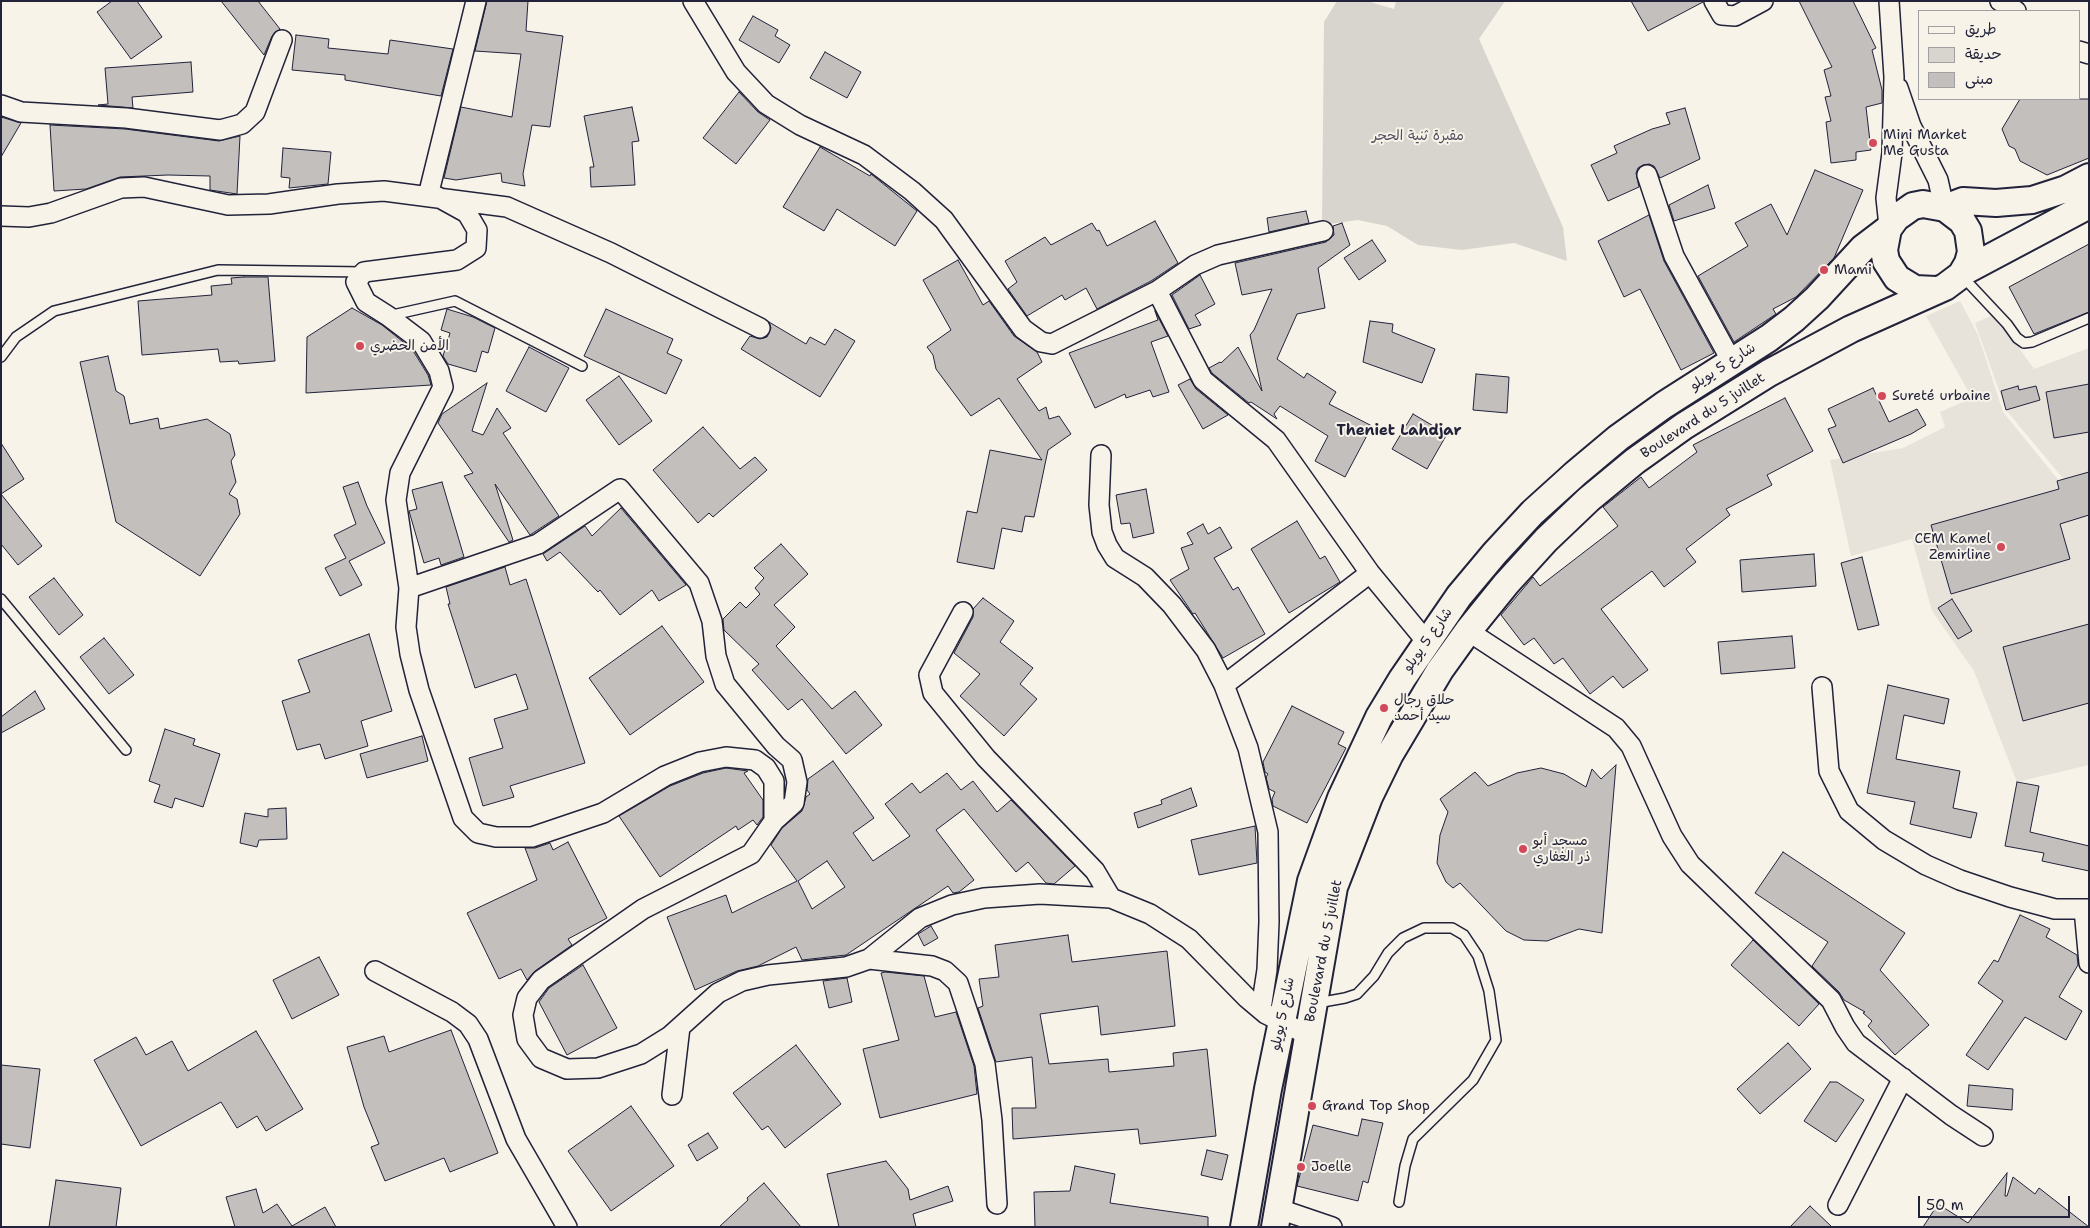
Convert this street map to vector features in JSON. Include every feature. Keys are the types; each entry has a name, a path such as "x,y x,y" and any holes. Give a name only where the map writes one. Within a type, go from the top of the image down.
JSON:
{"main road":[{"path":"1945,207 1963,201 1996,203 2032,200 2066,189 2089,176"},
{"path":"1962,274 1968,263 1970,241 1962,221 1945,207 1933,204 1913,206 1896,218 1889,228 1884,250 1890,270 1897,278 1910,287 1926,291 1946,287 1962,274 2089,205"},
{"name":"شارع 5 يويلو","path":"1244,1227 1271,1016 1311,881 1325,839 1356,765 1379,718 1426,641 1459,596 1495,553 1533,512 1574,474 1618,438 1656,411 1794,319 1834,281 1863,248 1889,228"},
{"name":"Boulevard du 5 juillet","path":"1277,1218 1334,887 1350,842 1390,754 1419,703 1468,631 1506,584 1546,540 1589,499 1635,461 1684,426 1769,373 1851,328 1936,290"}],"street":[{"path":"433,197 476,1"},
{"path":"1714,1 1722,16 1735,16 1763,1"},
{"path":"1889,1 1894,77 1892,153 1886,198 1889,228"},
{"path":"697,3 736,72 766,104 800,125 864,155 912,192 944,220 1023,329 1040,342 1052,344 1157,291 1196,265 1218,255 1323,231"},
{"path":"1,105 21,112 126,118 220,130 242,124 255,112 282,40"},
{"path":"1894,77 1911,126 1938,180 1945,207"},
{"path":"1647,175 1674,256 1732,362"},
{"path":"1,216 29,217 51,212 121,188 144,187 228,205 269,204 338,194 384,192 507,207 611,253 760,328"},
{"path":"433,197 467,213 477,230 476,248 457,260 364,272 356,282 366,302 421,341 439,371 443,388 400,473 396,500 409,588 406,627 410,654 419,690 463,818 478,833 496,837 532,837 603,813 665,776 700,762 726,757 755,760 766,768 774,781 774,821"},
{"path":"1157,291 1203,380 1276,440 1370,573 1426,641"},
{"path":"1102,455 1099,505 1102,532 1107,545 1115,558 1145,577 1172,605 1206,650 1224,685 1248,748 1268,832 1269,922 1267,970 1271,1016"},
{"path":"409,588 538,544 620,489 699,583 712,621 716,656 725,684 770,739 792,760 797,782 794,803 774,821 751,854 643,909 541,980 527,998 523,1015 526,1039 541,1058 568,1069 598,1068 641,1054 670,1036 718,994 742,981 768,975 846,968 869,959 920,918 952,905 984,898 1040,894 1110,898 1150,914 1190,939 1271,1016 1308,1035"},
{"path":"1224,685 1370,573"},
{"path":"963,612 929,675 933,693 986,758 1095,871 1110,898"},
{"path":"1468,631 1616,728 1631,746 1672,836 1690,864 1831,1000 1845,1028 1856,1043 1962,1124 1983,1136"},
{"path":"1822,686 1829,771 1849,812 1884,840 1926,865 1960,880 2010,897 2055,909 2086,909 2089,963"},
{"path":"869,959 932,966 945,971 958,983 985,1064 992,1120 997,1204"},
{"path":"375,971 452,1012 468,1024 478,1039 516,1139 567,1227"},
{"path":"672,1095 680,1027"},
{"path":"1838,1205 1903,1078"},
{"path":"1277,1218 1332,1227"}],"lane":[{"path":"1,357 16,336 54,311 218,270 364,272"},
{"path":"1962,274 2007,324 2017,338 2024,343 2032,342 2089,318"},
{"path":"388,316 455,301 582,366"},
{"path":"1,599 126,750"},
{"path":"1314,1004 1357,994 1374,976 1388,953 1403,938 1424,928 1452,928 1464,935 1478,956 1489,991 1496,1040 1473,1080 1414,1139 1405,1166 1399,1202"}],"shaded area":[{"name":"CEM Kamel Zemirline","path":"1960,301 1978,335 2003,412 2064,487 2089,489 2089,765 2017,782 1974,671 1932,611 1912,539 1851,556 1830,460 1903,448 1945,427 1940,412 1972,398 1926,316"},
{"path":"1995,314 2034,369 2089,348 2089,484 2066,482 2006,410 1975,323"}],"green space":[{"name":"مقبرة ثنية الحجر","path":"1337,1 1367,1 1394,9 1396,1 1505,1 1479,39 1563,227 1567,261 1514,243 1462,250 1418,245 1387,226 1358,220 1322,225 1324,22"}],"building":[{"path":"112,1 137,1 162,37 131,59 97,12"},
{"path":"221,1 258,1 280,29 272,36 264,55"},
{"path":"487,1 528,1 526,31 563,36 550,127 532,125 523,174 525,186 502,182 501,173 456,180 444,178 461,107 512,117 521,54 475,51"},
{"path":"1631,1 1703,1 1703,2 1648,31"},
{"path":"1799,1 1853,1 1876,48 1872,50 1882,90 1882,103 1866,107 1871,150 1856,152 1856,160 1831,163 1826,122 1831,121 1825,97 1831,96 1824,70 1832,67"},
{"path":"753,16 778,30 775,36 790,45 779,63 739,40"},
{"path":"296,35 329,39 328,48 388,54 390,40 453,49 441,96 345,80 345,75 292,70"},
{"path":"825,52 861,72 847,98 810,78"},
{"path":"191,62 193,92 132,97 133,108 98,105 108,104 105,68"},
{"path":"739,92 758,112 770,120 736,164 703,138"},
{"path":"2089,99 2089,158 2047,175 2020,161 2015,149 2009,146 2002,129 2019,100"},
{"path":"632,107 639,141 632,142 635,185 591,187 590,167 594,167 584,116"},
{"path":"1685,108 1700,159 1660,178 1654,166 1649,164 1643,165 1638,168 1636,173 1639,187 1608,201 1591,165 1617,153 1614,146 1652,129 1670,124 1666,113"},
{"path":"1,117 21,123 1,157"},
{"path":"50,125 125,129 219,141 240,136 237,194 210,190 210,176 168,175 120,177 86,189 54,191"},
{"path":"820,147 870,176 871,174 917,211 895,246 837,209 824,231 783,207"},
{"path":"283,148 331,152 328,184 289,188 290,178 281,177"},
{"path":"1815,170 1863,190 1834,258 1796,297 1773,309 1776,314 1734,342 1698,276 1748,246 1735,223 1771,204 1787,235"},
{"path":"1708,185 1715,208 1674,221 1669,205"},
{"path":"1306,211 1309,223 1269,232 1267,218"},
{"path":"1649,215 1664,261 1714,353 1681,370 1640,289 1624,297 1598,241"},
{"path":"1155,221 1178,263 1151,281 1097,309 1086,288 1065,300 1062,295 1027,316 1008,289 1017,282 1005,261 1045,237 1051,245 1092,223 1097,231 1099,230 1107,246"},
{"path":"1342,223 1350,245 1318,268 1325,308 1297,314 1277,359 1304,378 1307,373 1336,392 1329,404 1372,426 1345,477 1315,461 1328,436 1280,406 1274,414 1277,419 1251,402 1249,403 1212,373 1209,368 1221,363 1238,347 1262,391 1250,335 1272,289 1242,295 1235,263 1326,242 1334,235 1333,226"},
{"path":"1372,240 1386,261 1359,280 1344,258"},
{"path":"2089,244 2089,312 2034,334 2009,287"},
{"path":"958,260 983,305 989,301 1014,336 1037,352 1042,362 1017,379 1039,411 1046,407 1049,419 1059,416 1071,434 1048,450 1034,517 1025,516 1022,532 1002,528 994,569 957,562 967,511 977,513 990,450 1042,460 999,398 971,416 936,369 933,355 927,347 951,330 923,280"},
{"path":"1200,275 1215,304 1195,315 1201,325 1189,329 1172,295"},
{"path":"268,277 275,361 239,364 238,361 220,362 218,349 142,355 138,301 212,295 211,286 232,284 231,278"},
{"name":"الأمن الحضري","path":"352,308 382,325 412,349 428,375 431,385 306,393 307,337"},
{"path":"447,309 473,317 495,328 488,353 482,351 476,372 448,364 443,356 450,333 441,330"},
{"path":"606,309 673,339 667,353 682,360 666,394 584,356"},
{"path":"1155,311 1168,336 1151,342 1169,392 1153,397 1150,390 1126,398 1125,394 1095,408 1069,353 1158,320"},
{"path":"1370,321 1393,324 1392,332 1435,349 1422,383 1363,362"},
{"path":"769,322 806,344 810,337 825,345 835,329 855,341 820,397 741,349 750,336 760,339 767,337 771,328"},
{"path":"529,347 569,368 546,412 506,391"},
{"path":"108,356 116,391 124,396 130,424 158,418 160,429 207,419 230,434 235,455 231,461 236,482 229,494 237,499 240,514 200,576 116,522 80,362"},
{"path":"1476,374 1509,377 1507,413 1473,410"},
{"path":"619,376 652,421 619,445 586,400"},
{"path":"1190,379 1196,389 1228,415 1203,429 1178,385"},
{"path":"487,383 472,431 483,435 497,408 511,428 503,433 559,516 530,535 495,484 513,540 509,542 464,476 473,473 438,423 442,414"},
{"path":"2089,384 2089,432 2054,438 2046,392"},
{"path":"2018,386 2019,390 2036,386 2040,400 2006,410 2001,391"},
{"path":"1873,388 1889,422 1917,409 1926,425 1911,434 1843,463 1828,429 1836,426 1828,409"},
{"path":"1785,398 1813,451 1767,475 1772,485 1726,509 1730,515 1686,549 1696,562 1664,587 1652,571 1601,609 1648,670 1623,688 1613,676 1590,694 1563,658 1554,664 1534,638 1524,645 1501,615 1533,577 1540,586 1618,526 1603,507 1641,477 1649,488 1697,452 1693,445"},
{"path":"1413,414 1447,434 1427,469 1392,449"},
{"path":"703,427 740,469 755,457 767,470 713,517 709,513 698,523 653,470"},
{"path":"1,443 24,479 1,494"},
{"path":"2089,472 2089,515 2060,524 2070,559 1951,594 1931,525 2059,489 2057,481"},
{"path":"358,482 385,543 349,561 362,585 340,596 325,568 346,558 334,535 356,524 343,487"},
{"path":"442,482 464,557 441,565 439,558 424,563 409,511 417,509 412,490"},
{"path":"1146,489 1154,533 1133,538 1130,523 1121,524 1116,495"},
{"path":"1,494 42,546 18,565 1,544"},
{"path":"621,508 686,585 659,601 652,590 620,615 600,590 598,592 560,552 547,561 543,554 585,526 592,536"},
{"path":"1297,521 1320,559 1325,556 1340,582 1289,613 1251,549"},
{"path":"1203,524 1208,534 1220,527 1232,548 1214,558 1233,590 1238,587 1265,634 1223,658 1195,613 1193,614 1170,580 1189,569 1181,548 1193,544 1187,533"},
{"path":"781,544 808,574 774,605 795,627 776,646 832,709 855,691 882,725 846,754 802,699 788,710 752,670 759,664 724,630 723,619 740,602 746,608 760,594 755,588 764,578 754,568"},
{"path":"1814,554 1816,586 1742,592 1740,560"},
{"path":"1862,557 1879,625 1858,630 1841,563"},
{"path":"505,567 510,585 526,579 585,763 510,786 514,797 483,806 469,758 503,748 494,719 528,709 516,674 475,688 448,604 450,604 446,587"},
{"path":"54,578 83,615 59,635 29,597"},
{"path":"983,598 1014,621 1000,642 1033,668 1020,684 1037,699 1004,736 960,696 980,674 954,653 973,617 973,609"},
{"path":"1952,599 1972,631 1958,639 1938,608"},
{"path":"2089,624 2089,703 2023,721 2003,647"},
{"path":"662,626 704,682 630,735 589,678"},
{"path":"369,634 392,711 361,721 368,746 325,759 320,744 297,750 282,701 310,692 298,660"},
{"path":"1792,636 1795,668 1721,674 1718,642"},
{"path":"104,638 134,675 109,694 80,657"},
{"path":"1888,685 1949,699 1944,724 1904,715 1896,759 1960,771 1953,808 1977,813 1971,838 1910,824 1915,802 1867,793"},
{"path":"35,691 45,709 1,733 1,717"},
{"path":"1292,706 1344,732 1338,744 1346,748 1307,823 1273,806 1272,799 1275,792 1269,789 1266,777 1268,774 1265,772 1263,762"},
{"path":"165,729 195,739 193,745 220,754 203,807 175,798 172,808 154,802 160,785 149,781"},
{"path":"422,736 428,761 367,778 360,754"},
{"path":"833,761 874,818 853,833 873,861 910,836 885,804 912,783 920,793 947,773 961,790 973,781 997,812 1011,800 1075,866 1054,884 1046,883 1028,862 1016,872 964,809 936,830 974,880 959,892 953,893 948,886 846,955 802,960 796,947 758,966 737,971 695,990 667,917 726,895 732,913 797,881 771,845 782,828 802,811 806,797 810,794 807,790 808,779","holes":["827,861 845,887 812,909 798,881"]},
{"name":"مسجد أبو ذر الغفاري","path":"1616,765 1602,933 1579,929 1547,941 1524,940 1506,931 1460,883 1453,888 1446,882 1437,863 1440,835 1448,812 1440,799 1475,772 1488,786 1517,773 1541,768 1564,774 1586,787 1592,769 1601,779"},
{"path":"726,768 748,771 744,773 763,800 763,817 757,825 753,820 738,830 736,826 660,877 619,816 670,786 703,773"},
{"path":"2017,782 2039,786 2030,832 2089,846 2089,871 2042,861 2044,853 2005,846"},
{"path":"1191,788 1197,806 1138,828 1134,813 1162,804 1161,800"},
{"path":"286,808 287,839 259,840 257,847 240,843 245,813 268,817 268,809"},
{"path":"1255,826 1257,863 1199,875 1191,840"},
{"path":"568,842 607,918 568,939 572,945 535,971 527,980 521,969 499,979 467,913 537,880 525,848 535,848 550,843 553,850"},
{"path":"1783,852 1905,933 1880,970 1929,1025 1895,1055 1868,1026 1872,1021 1863,1013 1865,1012 1844,1000 1839,992 1812,966 1828,942 1755,893"},
{"path":"2020,915 2050,929 2046,937 2077,955 2078,965 2059,997 2082,1011 2066,1040 2025,1017 1988,1070 1966,1055 2003,1001 1978,983 1994,960 1998,962"},
{"path":"931,926 938,938 924,946 918,934"},
{"path":"1068,935 1072,962 1167,951 1175,1026 1101,1035 1098,1006 1040,1014 1049,1064 1108,1059 1109,1072 1174,1066 1173,1053 1207,1049 1216,1136 1140,1144 1138,1129 1013,1139 1012,1108 1036,1108 1032,1057 996,1062 978,1008 983,1006 979,979 999,977 995,945"},
{"path":"1753,940 1819,1004 1799,1026 1731,965"},
{"path":"319,957 339,995 292,1019 273,980"},
{"path":"583,965 617,1028 567,1055 539,1002 549,988"},
{"path":"881,973 924,976 935,1017 956,1012 974,1066 977,1094 880,1118 863,1049 899,1040"},
{"path":"847,978 852,1002 829,1008 823,981"},
{"path":"451,1030 498,1153 450,1172 444,1158 385,1181 371,1147 379,1144 364,1107 347,1047 384,1036 389,1052"},
{"path":"256,1031 303,1109 266,1131 257,1116 237,1128 221,1102 141,1146 94,1060 136,1037 146,1055 172,1041 188,1071"},
{"path":"1788,1043 1811,1069 1760,1114 1737,1089"},
{"path":"796,1045 841,1104 785,1148 768,1126 762,1130 733,1093"},
{"path":"1,1065 40,1069 30,1148 1,1144"},
{"path":"1830,1082 1837,1082 1864,1100 1836,1142 1804,1121"},
{"path":"1969,1085 2013,1089 2012,1110 1967,1106"},
{"path":"631,1106 674,1166 611,1211 568,1151"},
{"path":"1362,1119 1383,1123 1368,1183 1363,1181 1358,1201 1297,1186 1313,1125 1358,1136"},
{"path":"708,1133 718,1148 697,1161 688,1145"},
{"path":"1207,1150 1228,1155 1222,1180 1201,1175"},
{"path":"886,1161 908,1189 910,1200 948,1186 953,1201 913,1214 916,1227 839,1227 827,1174"},
{"path":"1075,1166 1115,1174 1110,1203 1208,1217 1208,1227 1035,1227 1034,1192 1070,1191"},
{"path":"2007,1173 2005,1196 2007,1196 2013,1177 2035,1194 2039,1188 2089,1227 1923,1227 1938,1204 1968,1223"},
{"path":"56,1180 121,1188 116,1227 49,1227"},
{"path":"764,1183 801,1227 719,1227 748,1200 747,1198"},
{"path":"256,1189 263,1213 277,1204 292,1226 325,1207 336,1227 235,1227 226,1197"},
{"path":"1810,1206 1832,1227 1790,1227"}],"place":[{"name":"Mini Market Me Gusta","path":"1873,143"},
{"name":"Mami","path":"1824,270"},
{"name":"الأمن الحضري","path":"360,346"},
{"name":"Sureté urbaine","path":"1882,396"},
{"name":"CEM Kamel Zemirline","path":"2001,547"},
{"name":"حلاق رجال سيد أحمد","path":"1384,708"},
{"name":"مسجد أبو ذر الغفاري","path":"1523,849"},
{"name":"Grand Top Shop","path":"1312,1106"},
{"name":"Joelle","path":"1301,1167"}],"district":[{"name":"Theniet Lahdjar","path":"1399,431"}]}
